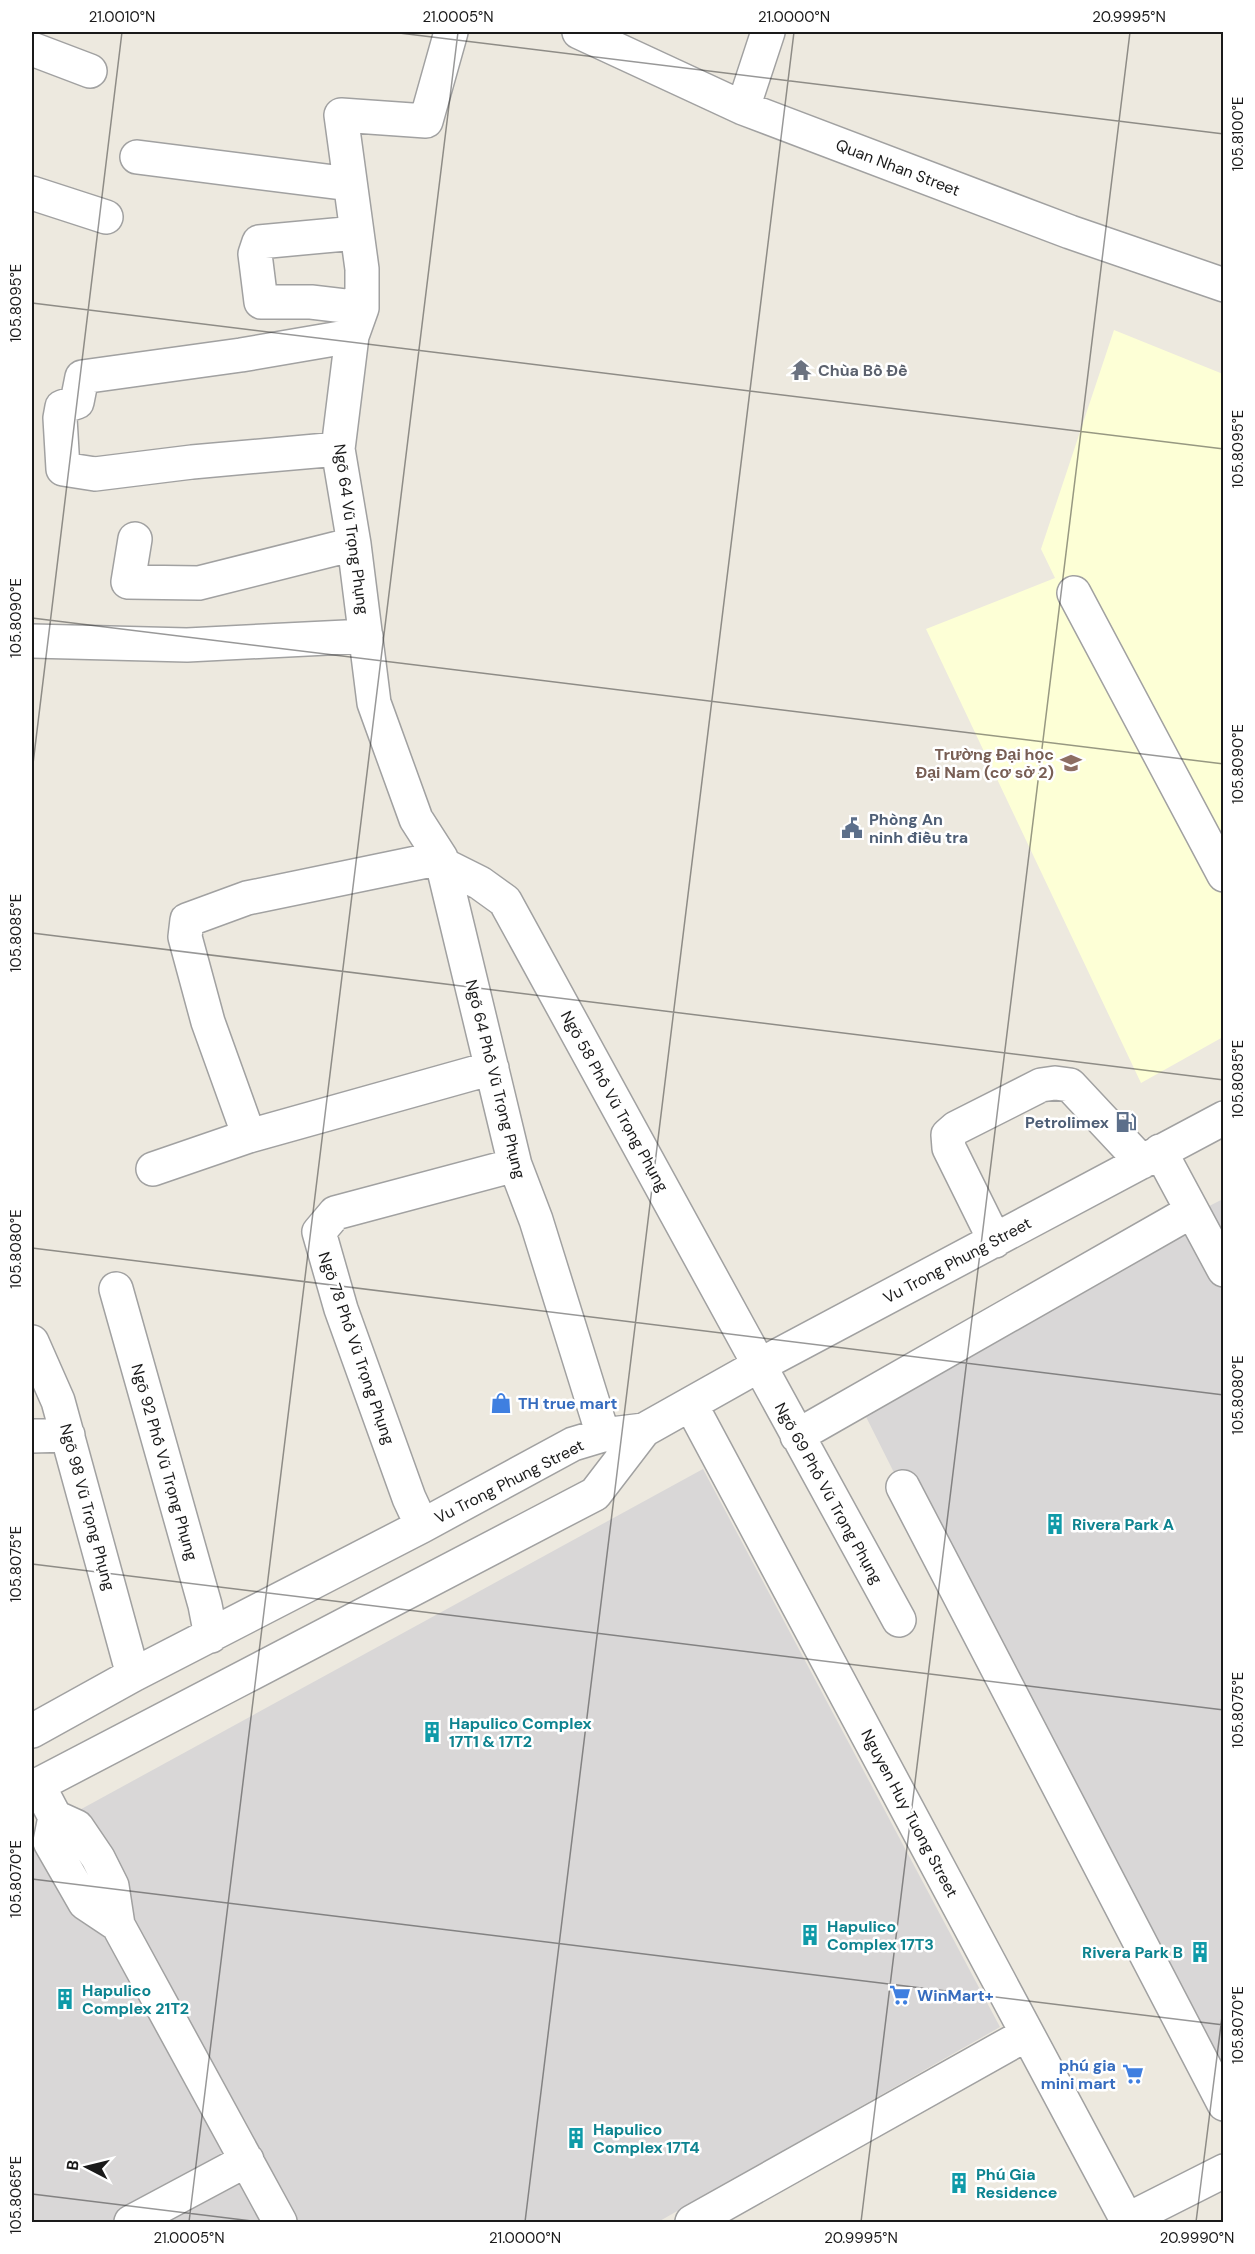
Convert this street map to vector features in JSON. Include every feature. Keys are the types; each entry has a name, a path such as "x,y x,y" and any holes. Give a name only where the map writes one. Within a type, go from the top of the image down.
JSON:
{"street":[{"name":"Ngõ 64 Vũ Trọng Phụng","path":"441,861 416,819 374,703 354,544 338,449 357,322 362,269 341,115 426,121 451,32"},
{"name":"Quan Nhan Street","path":"579,32 744,108 1070,232 1224,285"},
{"path":"744,108 768,32"},
{"path":"32,50 90,71"},
{"path":"137,157 350,184"},
{"path":"32,193 106,217"},
{"path":"356,233 259,242 255,254 261,302 311,302 357,322"},
{"path":"338,449 192,462 95,474 63,469 60,418 62,407 77,402 82,377 241,355 357,322"},
{"path":"135,539 128,582 199,583 354,544"},
{"path":"1074,593 1224,874"},
{"path":"32,641 187,645 366,636"},
{"path":"249,1137 208,1022 185,937 187,920 247,898 441,861"},
{"name":"Ngõ 64 Phố Vũ Trọng Phụng","path":"441,861 515,1165 536,1220 603,1435"},
{"name":"Ngõ 58 Phố Vũ Trọng Phụng","path":"441,861 480,883 505,901 758,1366"},
{"path":"153,1169 249,1137 492,1068"},
{"path":"995,1241 949,1148 948,1135 956,1128 1041,1085 1055,1083 1070,1085 1151,1156 1192,1211 1224,1270"},
{"name":"Vu Trong Phung Street","path":"32,1731 133,1675 422,1526 573,1444 603,1435 644,1430 758,1366 1224,1118"},
{"name":"Ngõ 78 Phố Vũ Trọng Phụng","path":"422,1526 409,1498 341,1309 319,1232 335,1213 515,1165"},
{"path":"797,1436 1192,1211"},
{"name":"Ngõ 92 Phố Vũ Trọng Phụng","path":"116,1289 205,1605 211,1636"},
{"name":"Ngõ 98 Vũ Trọng Phụng","path":"32,1342 58,1401 133,1675"},
{"name":"Ngõ 69 Phố Vũ Trọng Phụng","path":"758,1366 899,1620"},
{"name":"Nguyen Huy Tuong Street","path":"691,1404 1128,2221"},
{"path":"280,2223 118,1925 112,1886 98,1858 77,1827 55,1817 35,1786 595,1494 644,1430"},
{"path":"32,1436 68,1434"},
{"path":"903,1487 1224,2104"},
{"path":"692,2223 1028,2034"},
{"path":"131,2223 247,2160"},
{"path":"1128,2221 1224,2171"}],"shaded area":[{"path":"1114,330 1223,374 1223,1037 1141,1083 926,629 1055,578 1041,549"},
{"path":"1221,1200 1224,1205 1223,2127 852,1389"},
{"path":"703,1469 1000,2027 658,2222 32,2222 32,1836"}],"place":[{"name":"Chùa Bồ Đề","path":"801,370"},
{"name":"Trường Đại học Đại Nam (cơ sở 2)","path":"1071,763"},
{"name":"Phòng An ninh điều tra","path":"852,828"},
{"name":"Petrolimex","path":"1126,1122"},
{"name":"TH true mart","path":"501,1403"},
{"name":"Rivera Park A","path":"1055,1524"},
{"name":"Hapulico Complex 17T1 & 17T2","path":"432,1732"},
{"name":"Hapulico Complex 17T3","path":"810,1935"},
{"name":"Rivera Park B","path":"1200,1952"},
{"name":"WinMart+","path":"900,1995"},
{"name":"Hapulico Complex 21T2","path":"65,1999"},
{"name":"phú gia mini mart","path":"1133,2074"},
{"name":"Hapulico Complex 17T4","path":"576,2138"},
{"name":"Phú Gia Residence","path":"959,2183"}]}
